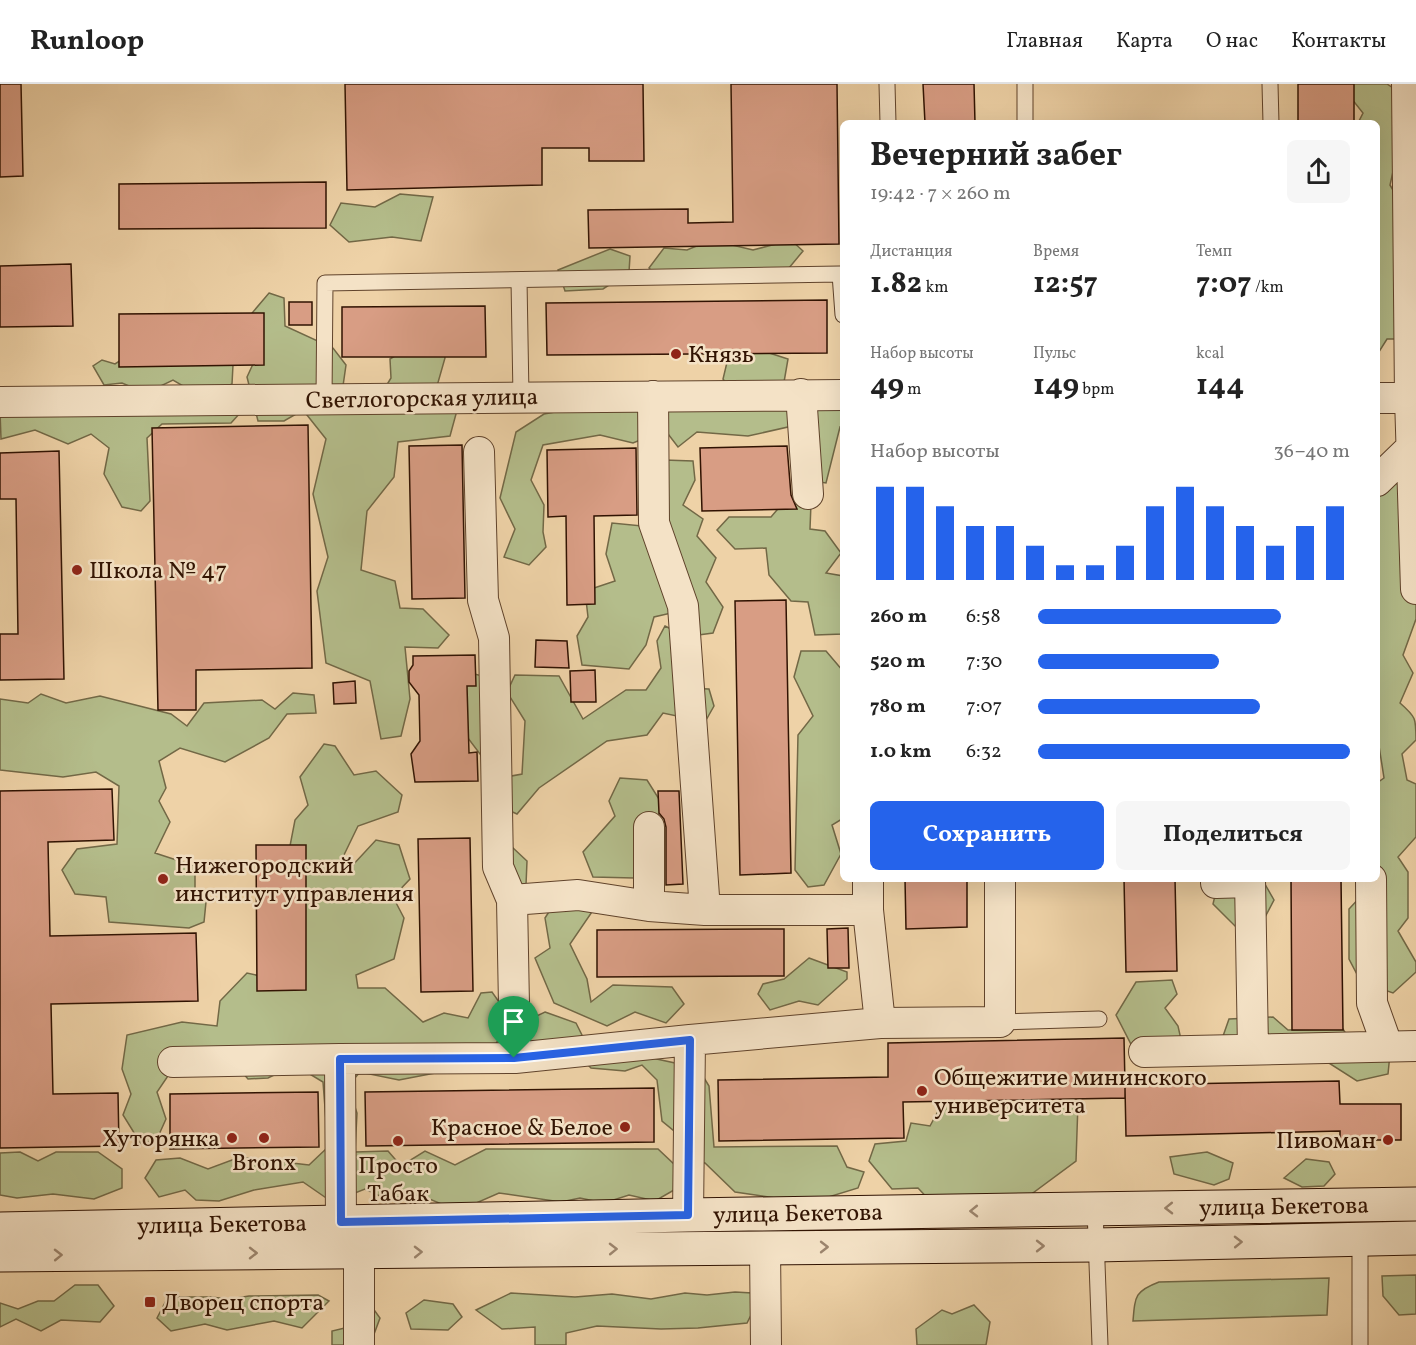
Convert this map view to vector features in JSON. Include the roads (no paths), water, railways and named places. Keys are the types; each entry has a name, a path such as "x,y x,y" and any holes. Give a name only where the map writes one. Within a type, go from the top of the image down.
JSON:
{"main road":[{"name":"улица Бекетова","path":"0,1228 1416,1204"},
{"name":"улица Бекетова","path":"0,1255 1095,1245 1416,1238"}],"street":[{"path":"1407,84 1416,589"},
{"path":"801,394 808,494"},
{"name":"Светлогорская улица","path":"0,402 840,395"},
{"path":"653,396 654,523 682,606 705,910"},
{"path":"1380,398 1413,398"},
{"path":"1380,478 1412,447"},
{"path":"479,452 483,600 494,638 498,867 512,900 514,1058"},
{"path":"649,827 649,906"},
{"path":"868,882 868,910 880,1023"},
{"path":"173,1062 514,1058 880,1023 1000,1022 1000,882"},
{"path":"1216,883 1233,882"},
{"path":"1250,882 1253,1049"},
{"path":"1371,882 1372,1003 1402,1046"},
{"path":"512,900 578,895 649,906 705,910 868,910"},
{"path":"688,1215 690,1040"},
{"path":"1144,1052 1402,1046"},
{"path":"340,1059 341,1222"},
{"path":"765,1248 766,1345"},
{"path":"359,1252 359,1345"}],"lane":[{"path":"887,84 888,120"},
{"path":"1025,84 1025,120"},
{"path":"1270,84 1271,120"},
{"path":"324,399 325,283 840,274"},
{"path":"519,279 521,397"},
{"path":"1000,1022 1099,1019"},
{"path":"1095,1209 1100,1345"},
{"path":"1360,1239 1360,1345"}],"place":[{"name":"Князь","path":"676,354"},
{"name":"Школа № 47","path":"77,570"},
{"name":"Нижегородский институт управления","path":"163,879"},
{"name":"Общежитие мининского университета","path":"922,1091"},
{"name":"Красное & Белое","path":"625,1127"},
{"name":"Хуторянка","path":"232,1138"},
{"name":"Bronx","path":"264,1138"},
{"name":"Пивоман","path":"1388,1140"},
{"name":"Просто Табак","path":"398,1141"},
{"name":"Дворец спорта","path":"150,1302"}]}
